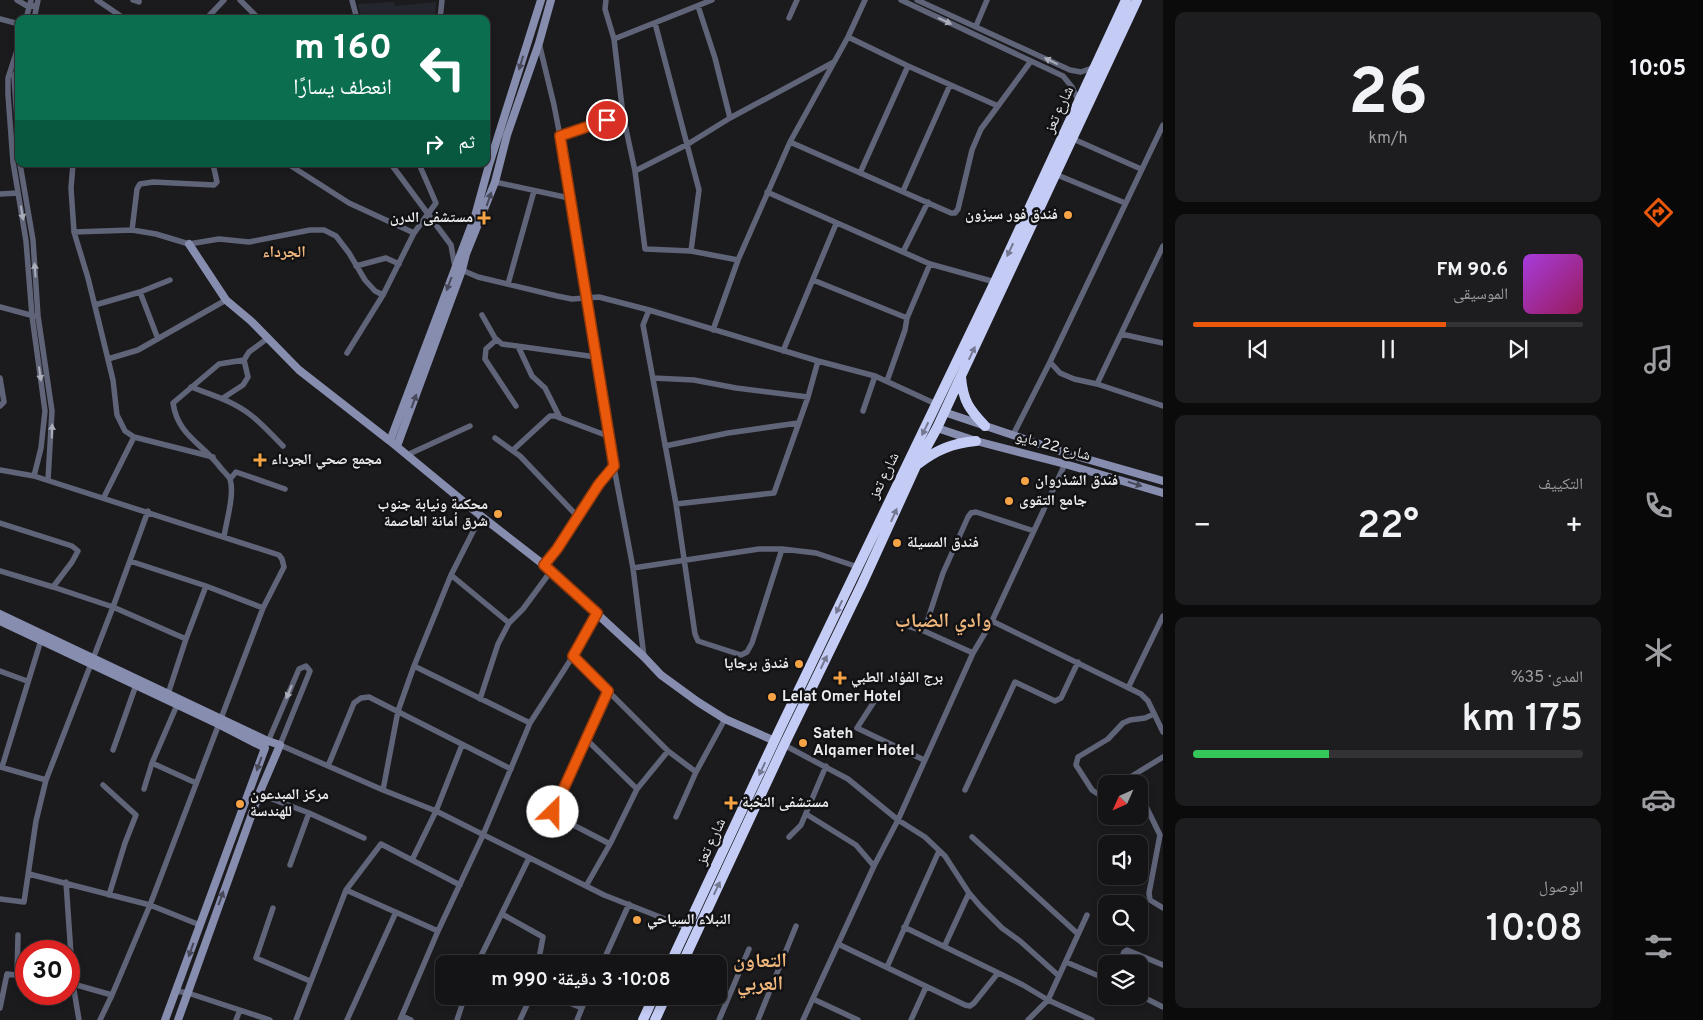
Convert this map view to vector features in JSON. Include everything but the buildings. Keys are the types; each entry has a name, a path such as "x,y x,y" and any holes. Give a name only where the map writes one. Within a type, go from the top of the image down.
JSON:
{"highway":[{"name":"شارع تعز","path":"857,582 858,567 995,282 1126,0"},
{"name":"شارع تعز","path":"674,955 857,582 944,412 1137,0"},
{"path":"961,376 964,400 972,413 985,426"},
{"path":"916,466 942,448 960,442 976,441"},
{"name":"شارع تعز","path":"686,955 779,743"},
{"path":"643,1020 650,1005"},
{"path":"655,1020 662,1005"}],"street":[{"path":"17,0 30,3 37,2 35,15"},
{"path":"99,0 119,15"},
{"path":"133,0 139,2 139,0"},
{"path":"210,15 224,0"},
{"path":"240,0 255,15"},
{"path":"352,0 356,15"},
{"path":"440,15 442,0"},
{"path":"490,150 530,37 541,0"},
{"path":"390,441 495,182 507,134 539,42 551,0"},
{"path":"606,0 605,9 614,39 622,115 635,171 645,249 692,251 738,260"},
{"path":"614,39 712,0"},
{"path":"789,18 797,0"},
{"path":"712,330 738,260 790,142 848,37 865,0"},
{"path":"901,0 1063,76 1072,87 1079,104"},
{"path":"917,0 1067,68 1081,72 1096,66"},
{"path":"976,26 987,0"},
{"path":"698,6 715,58 730,118"},
{"path":"0,19 15,23"},
{"path":"655,23 699,190 692,251"},
{"path":"530,37 539,42 560,136 608,436 634,568 644,658"},
{"path":"848,37 998,106"},
{"path":"15,56 8,78 13,162 26,241 32,316 45,411 41,448 34,476"},
{"path":"790,142 951,213 956,213 972,150 982,129 1031,60"},
{"path":"635,171 688,144 730,118 834,62"},
{"path":"860,173 908,66"},
{"path":"1063,76 1067,68"},
{"path":"15,75 15,88"},
{"path":"904,191 950,85"},
{"path":"560,136 622,115"},
{"path":"1013,435 1050,362 1163,125"},
{"path":"1071,138 1141,169"},
{"path":"21,167 33,240 38,316 52,412 48,480"},
{"path":"73,167 71,188 74,232 95,305 113,380 117,415 125,431 134,437 213,457"},
{"path":"132,230 137,188 140,184 153,182 214,184 217,182 214,167"},
{"path":"293,167 349,203 414,233"},
{"path":"393,167 450,245 459,268 478,276 572,299 598,297 649,310 818,361 875,376 936,404"},
{"path":"347,353 383,295 414,233 436,203 420,167"},
{"path":"396,446 459,268 475,216 484,167"},
{"path":"1055,174 1125,203"},
{"path":"495,182 570,198"},
{"path":"508,284 534,191"},
{"path":"767,192 930,264 995,282"},
{"path":"0,194 18,193"},
{"path":"903,252 928,202"},
{"path":"783,350 836,224"},
{"path":"74,232 132,230 156,234 189,244 219,239 249,242 310,230 324,230 336,236 365,280 375,291 383,295"},
{"path":"189,244 226,300 251,321 299,370 390,441 480,516 544,565 661,675 698,702 725,718 826,766 848,779 898,820 925,837 946,856 969,892 1002,928 1020,941 1059,976"},
{"path":"1097,384 1163,246"},
{"path":"356,266 386,258 399,264"},
{"path":"888,381 905,330 907,318 930,264"},
{"path":"95,305 140,292 170,280"},
{"path":"813,280 907,318"},
{"path":"140,292 158,339"},
{"path":"108,359 138,350 226,300"},
{"path":"0,307 38,316"},
{"path":"649,310 643,325 676,504 695,634 698,641 741,655 747,652 752,643 782,549"},
{"path":"482,316 496,340 502,344 596,357"},
{"path":"1121,334 1163,343"},
{"path":"223,398 243,385 248,377 244,360 249,352 268,338"},
{"path":"496,340 486,349 485,359 516,406"},
{"path":"518,346 532,376 545,388 560,418"},
{"path":"224,538 231,495 230,479 213,457 188,437 174,414 172,403 219,364 244,360"},
{"path":"676,504 774,493 808,397 818,361"},
{"path":"1050,362 1060,373 1074,379 1097,384 1163,406"},
{"path":"863,411 875,376"},
{"path":"0,378 4,402 0,406"},
{"path":"653,378 694,380 736,388 808,397"},
{"path":"191,387 223,398 251,415 283,446"},
{"name":"شارع 22 مايو","path":"944,412 1069,454 1163,482"},
{"path":"513,450 546,417 552,416 608,436"},
{"path":"665,446 728,433 798,423"},
{"path":"406,454 470,426"},
{"name":"شارع 22 مايو","path":"936,428 1162,493"},
{"path":"104,497 134,437"},
{"path":"495,438 513,450 533,468 579,518"},
{"path":"803,1020 874,866 898,820 973,654 992,621 1069,454"},
{"path":"544,565 579,518 599,484 614,466"},
{"path":"0,470 34,476 104,497 278,555 282,559 284,567 263,608 150,905 100,1020"},
{"path":"230,479 236,472 285,489"},
{"path":"1162,493 1163,482"},
{"path":"0,900 24,902 36,821 46,780 148,512"},
{"path":"924,631 943,573 971,513 976,512 1034,531"},
{"path":"382,790 398,711 414,666 451,575 480,516"},
{"path":"0,523 76,548 78,552 53,587"},
{"path":"634,568 759,550 782,549 816,552 858,567"},
{"path":"130,561 206,586 263,608"},
{"path":"0,571 113,607 186,639"},
{"path":"480,698 498,644 509,623 523,609 551,571"},
{"path":"451,575 509,623"},
{"path":"167,696 206,586"},
{"path":"411,1020 401,1018 438,931 512,769 530,723 573,656 597,613"},
{"path":"0,614 266,745 328,766 436,811 586,886 688,928"},
{"path":"1129,686 1163,616"},
{"path":"0,621 92,660 136,685 167,696 177,705 221,722"},
{"path":"992,621 1129,686 1148,701 1163,732"},
{"path":"900,624 924,631 973,654"},
{"path":"41,640 1,767 46,780"},
{"path":"573,656 668,751 696,772"},
{"path":"965,790 1015,682 1055,701 1061,698 1078,662"},
{"path":"165,1020 266,745 298,669 306,666 310,671 259,794 178,1020"},
{"path":"414,666 530,723"},
{"path":"0,671 27,680"},
{"path":"113,750 136,685"},
{"path":"608,691 553,812 556,816 610,844"},
{"path":"879,694 857,728 924,760"},
{"path":"328,766 354,704 361,698 369,697 512,769"},
{"path":"144,788 152,763 177,705"},
{"path":"1098,794 1092,790 1076,765 1078,757 1108,739 1124,723 1154,714"},
{"path":"676,817 696,772 725,718"},
{"path":"586,739 637,789"},
{"path":"412,860 436,811 462,745"},
{"path":"586,886 610,844 637,789 668,751"},
{"path":"1134,775 1163,757"},
{"path":"152,763 196,783"},
{"path":"789,837 801,825 826,766"},
{"path":"103,785 136,815 125,843 110,895"},
{"path":"259,794 309,813 364,838"},
{"path":"1148,810 1160,835 1149,893 1150,900 1163,908"},
{"path":"290,865 309,813"},
{"path":"806,814 856,845 874,866"},
{"path":"972,837 1078,934"},
{"path":"296,1020 346,890 380,844 460,885"},
{"path":"887,967 939,850"},
{"path":"482,955 529,858"},
{"path":"29,874 150,905 200,925"},
{"path":"66,882 69,940"},
{"path":"346,890 438,931"},
{"path":"945,946 969,892"},
{"path":"606,955 629,904"},
{"path":"273,908 256,958 310,981"},
{"path":"347,1020 396,912"},
{"path":"502,914 543,937 540,955"},
{"path":"1028,1020 1048,1000 1087,915"},
{"path":"758,1020 796,926"},
{"path":"904,927 998,974 1023,984 1048,1000 1092,1020"},
{"path":"18,936 18,940"},
{"path":"838,944 926,987 970,1006 998,974"},
{"path":"719,1020 749,949"},
{"path":"1123,955 1127,950 1139,955"},
{"path":"1148,959 1163,965"},
{"path":"1066,962 1098,976"},
{"path":"0,1008 3,973"},
{"path":"80,986 112,995"},
{"path":"912,1020 926,987"},
{"path":"176,991 188,993 270,1020"},
{"path":"813,1000 858,1020"},
{"path":"1148,1000 1163,1007"},
{"path":"76,1005 79,1020"},
{"path":"457,1020 462,1005"},
{"path":"520,1020 527,1005"},
{"path":"574,1005 582,1008"},
{"path":"577,1020 583,1005"},
{"path":"236,1020 240,1010"}],"shaded area":[{"path":"394,2 395,6 436,2 435,15 361,15 358,4"}],"place":[{"name":"فندق فور سيزون","path":"1068,215"},
{"name":"مستشفى الدرن","path":"484,218"},
{"name":"مجمع صحي الجرداء","path":"260,460"},
{"name":"فندق الشذروان","path":"1025,481"},
{"name":"جامع التقوى","path":"1009,501"},
{"name":"محكمة ونيابة جنوب شرق أمانة العاصمة","path":"498,514"},
{"name":"فندق المسيلة","path":"897,543"},
{"name":"فندق برجايا","path":"799,664"},
{"name":"برج الفؤاد الطبي","path":"840,678"},
{"name":"Lelat Omer Hotel","path":"772,697"},
{"name":"Sateh Alqamer Hotel","path":"803,743"},
{"name":"مستشفى النخبة","path":"731,803"},
{"name":"مركز المبدعون للهندسة","path":"240,804"},
{"name":"النبلاء السياحي","path":"637,920"}],"district":[{"name":"الجرداء","path":"284,253"},
{"name":"وادي الضباب","path":"943,622"},
{"name":"التعاون العربي","path":"760,974"}],"route":[{"path":"553,812 608,691 573,656 597,613 544,565 579,518 599,484 614,466 560,136 607,120"}]}
